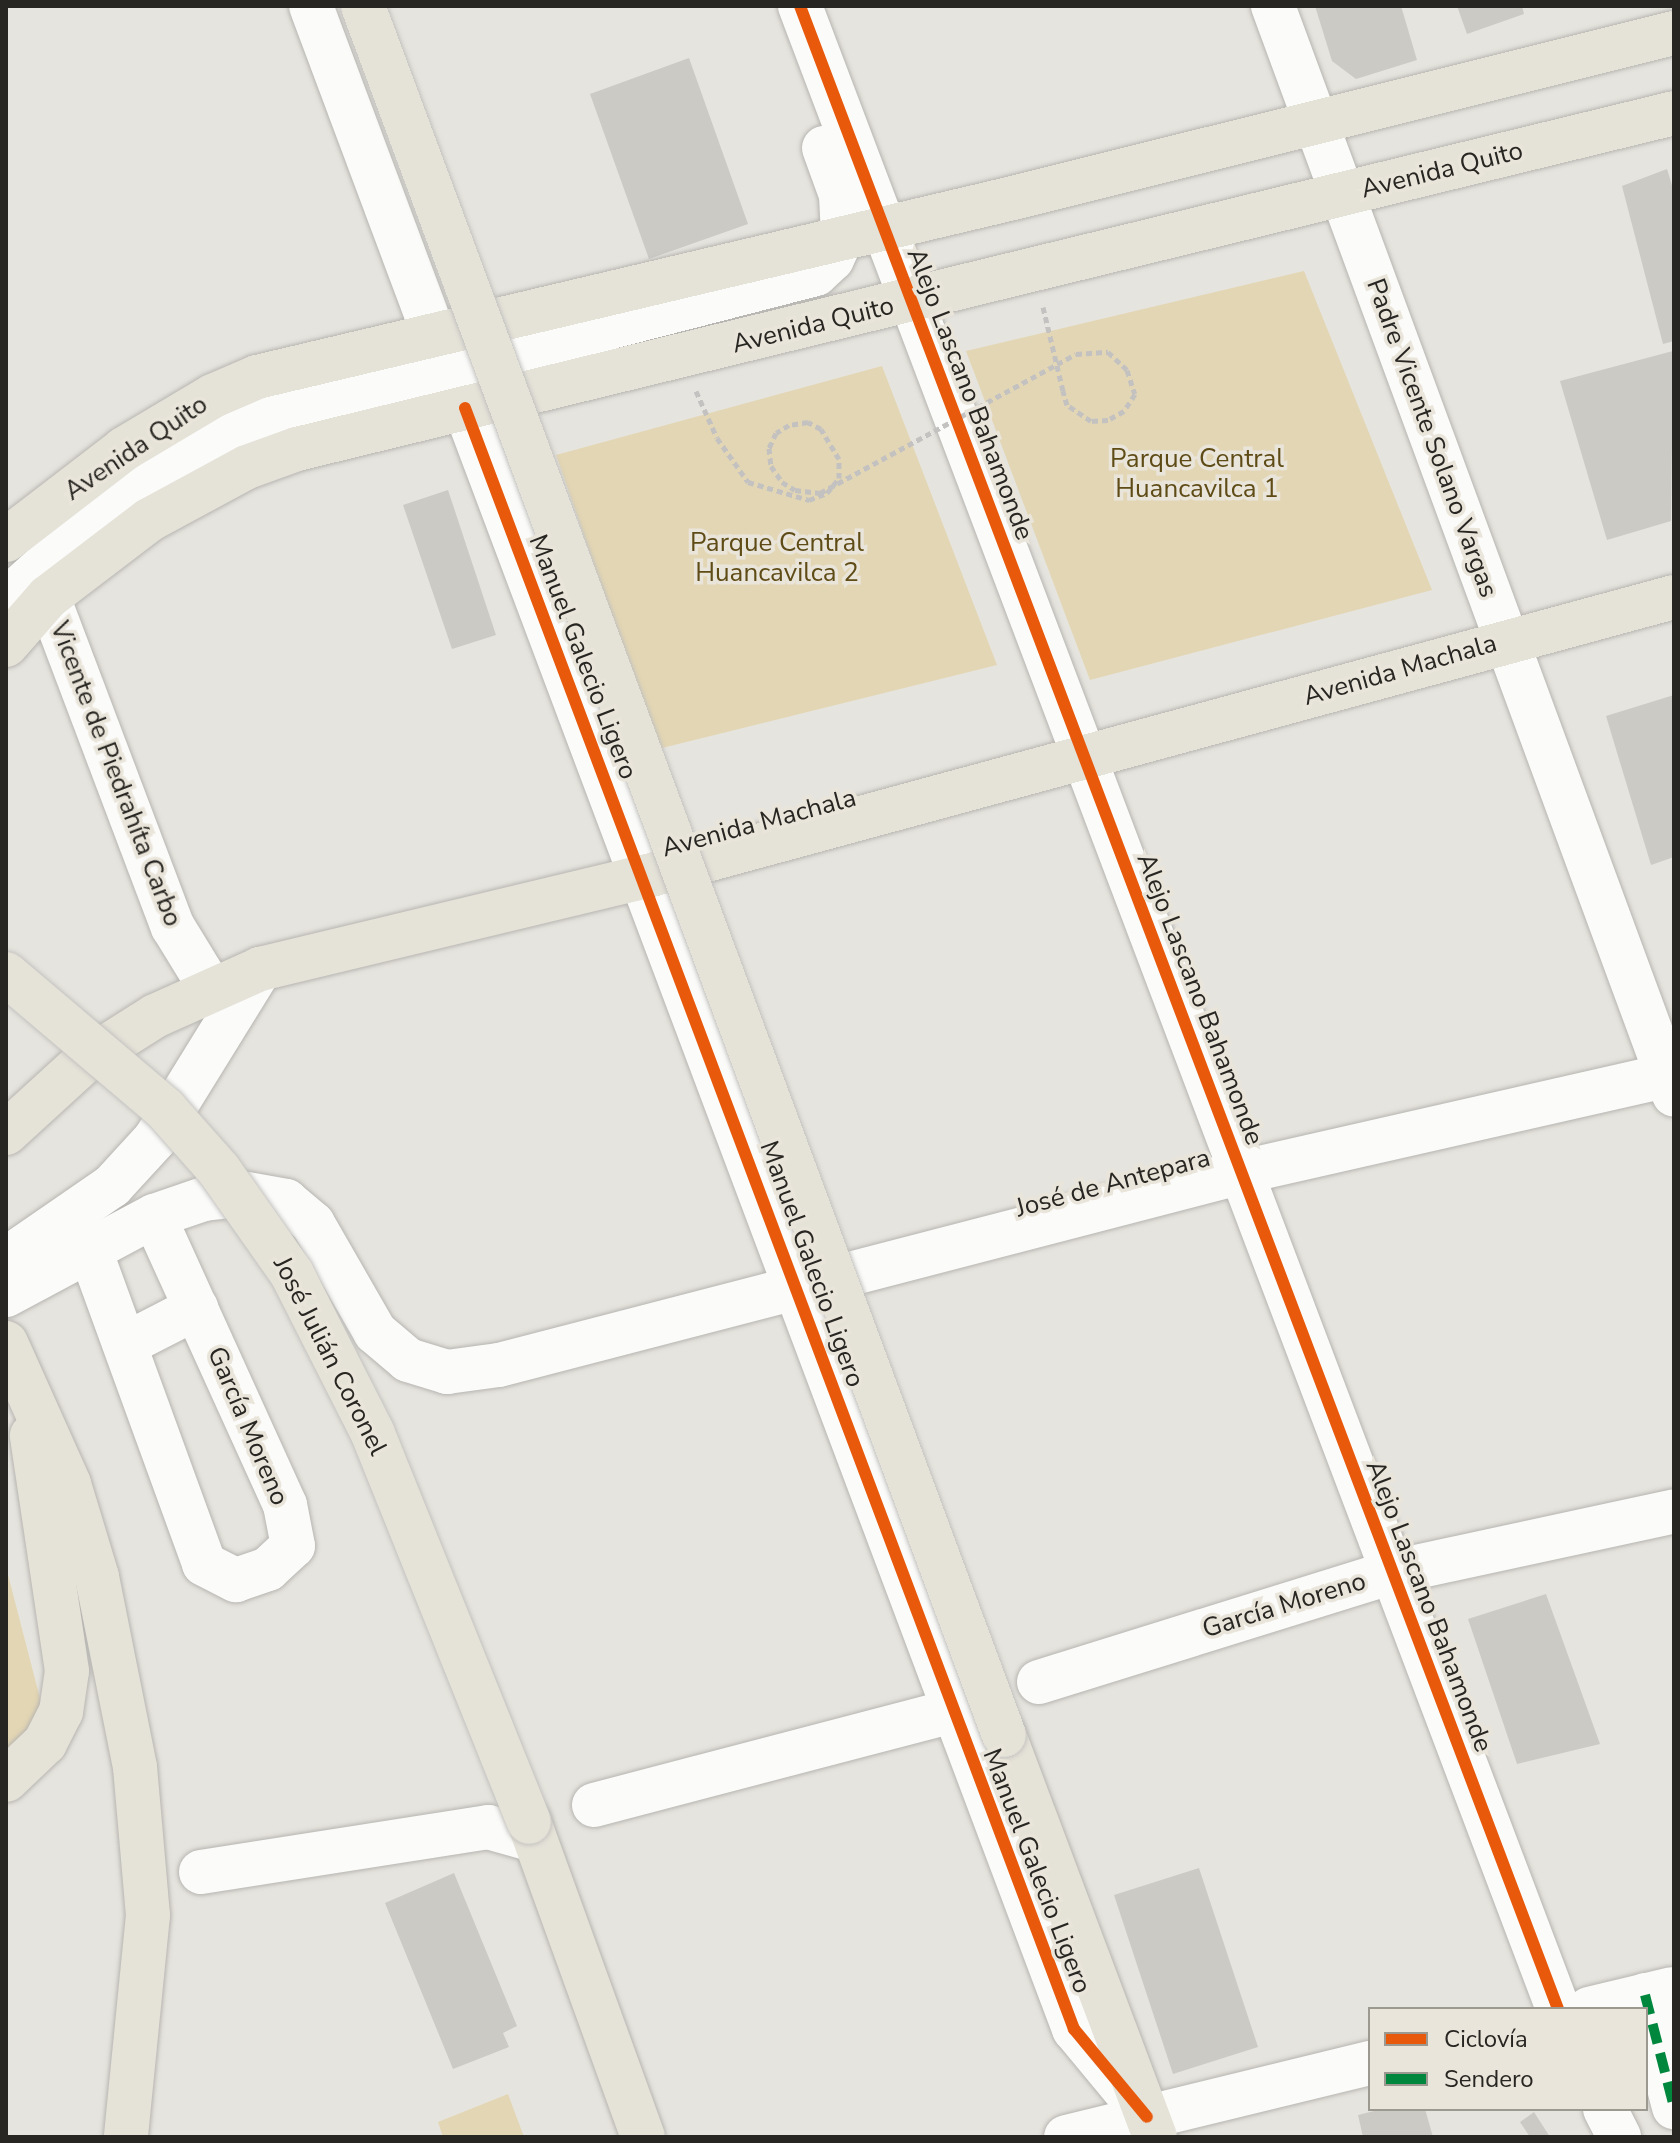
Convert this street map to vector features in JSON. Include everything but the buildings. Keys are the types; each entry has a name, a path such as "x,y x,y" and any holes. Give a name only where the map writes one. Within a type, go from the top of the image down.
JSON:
{"main road":[{"name":"Manuel Galecio Ligero","path":"363,6 1151,2127"},
{"name":"Avenida Quito","path":"6,540 124,449 213,396 295,365 1674,33"},
{"name":"Avenida Quito","path":"6,645 27,599 149,520 247,467 297,449 1674,113"},
{"name":"Avenida Machala","path":"6,1133 87,1059 155,1016 260,969 644,877 1085,759 1506,640 1674,597"},
{"name":"José Julián Coronel","path":"6,974 165,1109 219,1170 292,1274 373,1434 532,1831"},
{"path":"6,1780 45,1743 61,1712 67,1671 14,1359"},
{"path":"14,1359 69,1484 97,1577 135,1767 148,1915 126,2137"},
{"path":"532,1831 643,2137"}],"street":[{"path":"311,6 433,333"},
{"path":"774,6 841,195 878,227"},
{"name":"Alejo Lascano Bahamonde","path":"800,6 878,227 923,298 1085,759 1557,2007"},
{"path":"824,6 878,227"},
{"name":"Padre Vicente Solano Vargas","path":"1273,6 1672,1082"},
{"path":"27,599 119,497 259,418 800,282 878,227"},
{"name":"Manuel Galecio Ligero","path":"465,408 644,877 952,1711 1074,2029 1151,2127"},
{"name":"Vicente de Piedrahíta Carbo","path":"27,599 173,927 211,989"},
{"path":"9,1253 112,1186 155,1139 260,969"},
{"name":"José de Antepara","path":"6,1295 154,1216 204,1199 247,1194 286,1201 313,1224 336,1257 375,1332 408,1360 447,1372 499,1365 1242,1172 1672,1082"},
{"name":"García Moreno","path":"90,1250 204,1564 236,1580 268,1569 293,1546 285,1505 154,1216"},
{"path":"126,1344 196,1308"},
{"name":"García Moreno","path":"1039,1682 1393,1572 1674,1511"},
{"path":"594,1805 952,1711"},
{"path":"201,1872 475,1828 532,1831"},
{"path":"1597,2007 1659,1992 1674,2107"},
{"path":"1066,2137 1151,2127 1368,2064"},
{"path":"1606,2111 1619,2137"}],"path":[{"path":"681,357 717,438 748,482 809,500 827,493 839,478 839,459 827,436 808,422 789,425 776,433 769,448 771,466 782,482 795,490 820,493 1076,354 1108,352 1127,370 1135,394 1124,411 1108,420 1091,421 1067,405 1063,391 1035,271"}],"green space":[{"name":"Parque Central Huancavilca 1","path":"1304,271 1432,590 1090,680 966,351"},
{"name":"Parque Central Huancavilca 2","path":"882,366 997,665 658,749 556,455"},
{"path":"6,1567 43,1710 6,1767"},
{"path":"508,2094 524,2137 443,2137 438,2122"}],"marked path":[{"path":"1645,1995 1674,2107"}],"cycle path":[{"path":"800,6 1557,2007"},
{"path":"465,408 1074,2029 1147,2117"}]}
